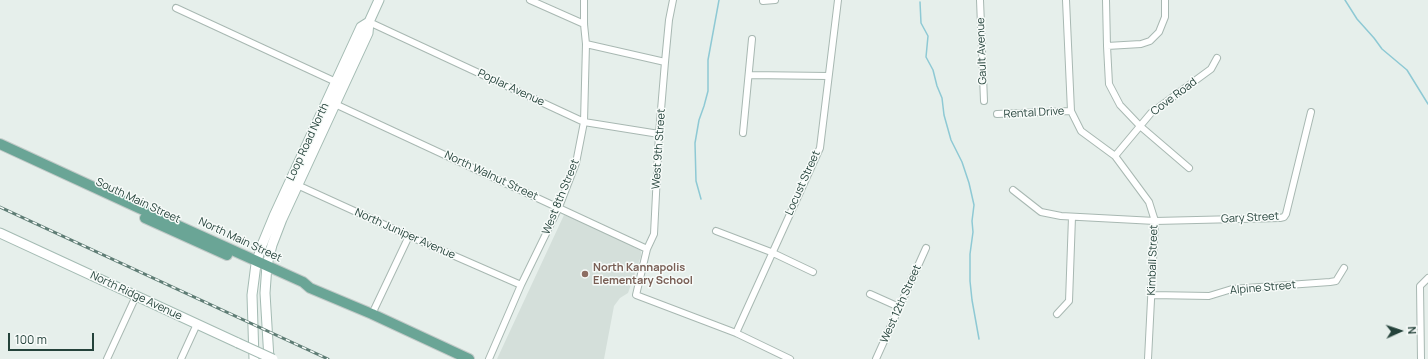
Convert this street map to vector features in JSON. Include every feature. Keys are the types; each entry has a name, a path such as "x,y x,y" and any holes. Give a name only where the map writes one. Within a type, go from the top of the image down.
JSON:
{"main road":[{"name":"Loop Road North","path":"254,359 252,306 256,264 266,235 335,104 368,33 370,22 379,0"},
{"name":"Loop Road North","path":"269,359 265,299 266,269 275,237 294,183 336,82 361,27 370,22"},
{"name":"North Main Street","path":"0,144 266,269"},
{"name":"South Main Street","path":"0,151 137,214 256,264"},
{"name":"North Ridge Avenue","path":"0,233 273,359"},
{"path":"266,269 301,288 310,288 372,314 468,359"}],"street":[{"path":"530,0 584,24"},
{"name":"West 8th Street","path":"489,359 521,285 559,207 576,162 584,122 586,44 584,0"},
{"name":"West 9th Street","path":"673,0 669,20 665,62 654,234 647,249 636,295 736,333"},
{"path":"763,1 775,0"},
{"name":"Locust Street","path":"736,333 771,252 820,148 838,0"},
{"name":"Gault Avenue","path":"980,0 984,101"},
{"name":"Kimball Street","path":"1066,0 1071,111 1081,131 1115,156 1149,202 1155,221 1148,359"},
{"path":"1106,0 1109,84 1120,105 1140,126 1189,168"},
{"path":"1107,46 1141,44 1150,41 1159,32 1165,17 1165,0"},
{"path":"176,8 336,82"},
{"name":"Poplar Avenue","path":"370,22 584,122 660,134"},
{"path":"742,133 752,39"},
{"path":"586,44 665,62"},
{"name":"Cove Road","path":"1115,156 1151,113 1211,69 1217,58"},
{"path":"748,75 828,76"},
{"name":"North Walnut Street","path":"335,104 647,249"},
{"name":"Rental Drive","path":"996,114 1071,111"},
{"name":"Gary Street","path":"1155,221 1276,219 1284,217 1310,112"},
{"name":"North Juniper Avenue","path":"294,183 408,236 521,285"},
{"path":"1013,190 1040,212 1072,217 1155,221"},
{"path":"1057,314 1069,301 1072,217"},
{"path":"716,231 771,252 813,272"},
{"path":"372,314 408,236"},
{"name":"West 12th Street","path":"876,359 926,248"},
{"name":"Alpine Street","path":"1152,295 1209,296 1232,289 1330,282 1336,281 1344,268"},
{"path":"1421,359 1420,286 1428,278"},
{"path":"870,294 899,307"},
{"path":"107,359 136,296"},
{"path":"181,359 197,324"},
{"path":"736,333 790,359"}],"shaded area":[{"name":"North Kannapolis Elementary School","path":"564,215 604,232 640,250 641,252 641,256 628,293 620,298 614,306 604,359 497,359"}],"waterway":[{"path":"701,199 696,181 695,143 699,120 708,91 708,60 719,0"},
{"path":"1345,0 1357,19 1382,49 1407,70 1428,104"},
{"path":"920,2 921,23 928,36 926,57 933,70 942,98 944,115 951,140 962,162 974,205 972,221 973,232 970,254 970,281 979,339"}],"railway":[{"path":"0,207 328,359"}],"place":[{"name":"North Kannapolis Elementary School","path":"585,274"}]}
